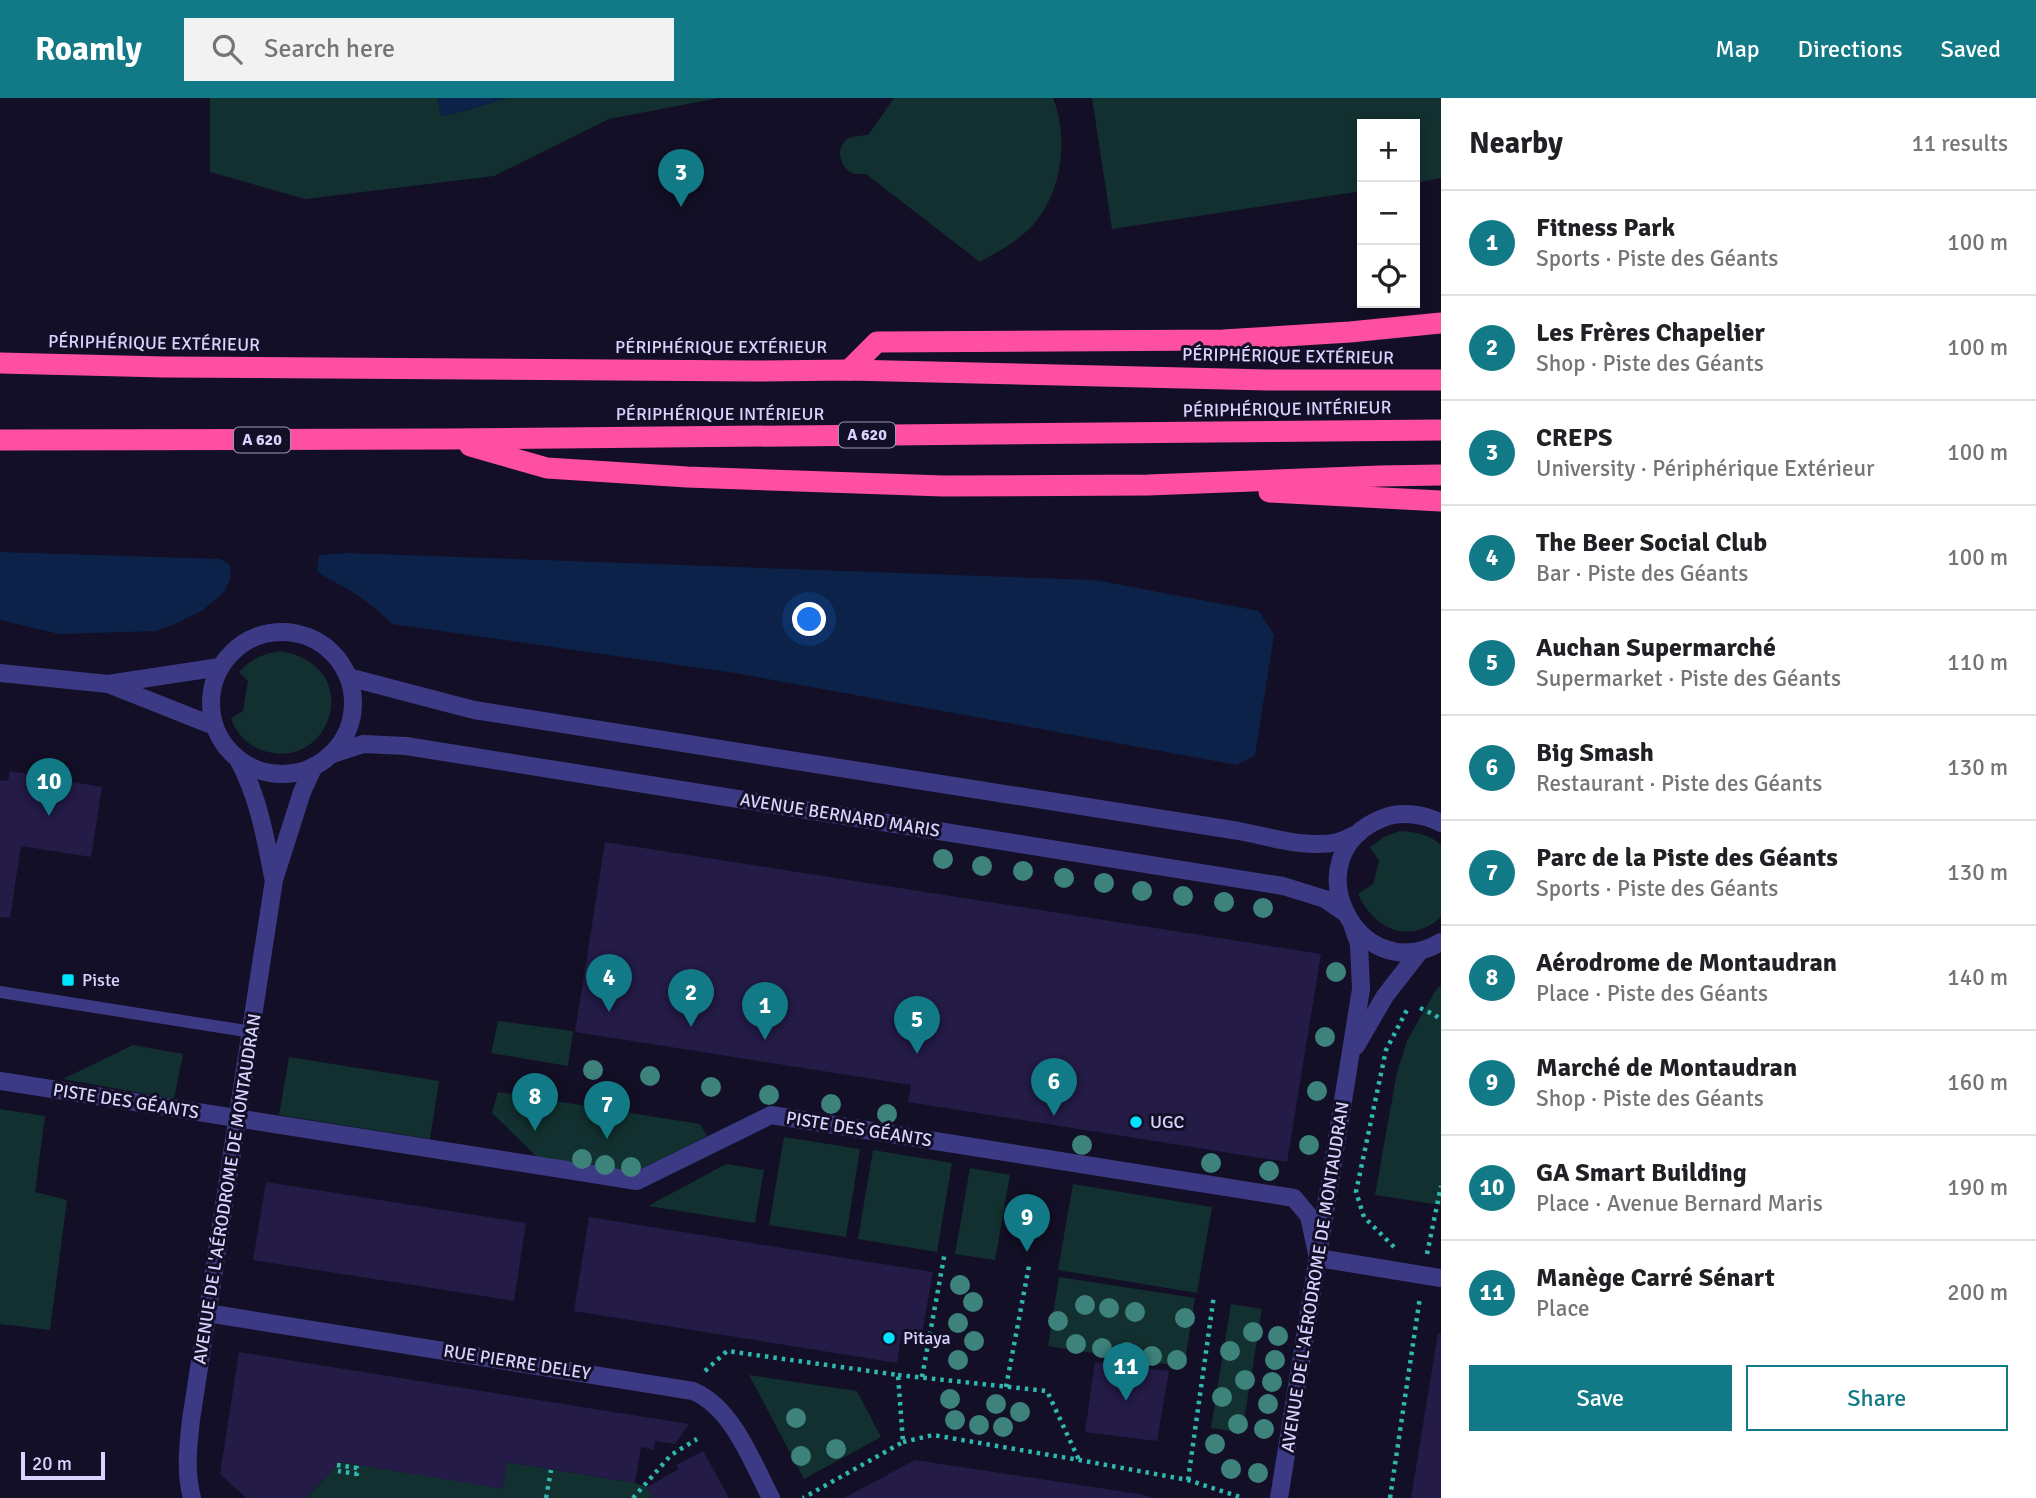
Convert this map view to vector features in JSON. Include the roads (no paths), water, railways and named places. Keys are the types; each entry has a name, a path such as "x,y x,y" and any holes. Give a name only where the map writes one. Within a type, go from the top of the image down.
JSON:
{"highway":[{"path":"849,370 877,342 1223,340 1441,323"},
{"name":"PÉRIPHÉRIQUE EXTÉRIEUR","path":"0,363 164,368 849,370 1268,380 1441,380"},
{"name":"PÉRIPHÉRIQUE INTÉRIEUR","path":"0,440 1441,430"},
{"path":"446,439 547,468 687,477 943,486 1148,485 1441,475"},
{"path":"1148,485 1441,501"}],"street":[{"path":"288,632 307,636 325,646 339,660 348,677 353,698 351,719 343,738 330,755 314,766 295,773 255,769 238,759 223,744 214,726 211,696 214,681 220,667 232,652 248,639 267,633 288,632"},
{"path":"0,673 108,684 220,667"},
{"path":"348,677 474,710 1240,831 1291,842 1338,842 1359,833 1372,823 1405,814 1422,816 1441,823"},
{"path":"108,684 214,726"},
{"name":"AVENUE BERNARD MARIS","path":"330,755 363,744 407,746 1283,886 1325,899 1367,939 1383,948 1401,952 1420,951"},
{"name":"AVENUE DE L'AÉRODROME DE MONTAUDRAN","path":"238,759 258,804 274,880"},
{"name":"AVENUE DE L'AÉRODROME DE MONTAUDRAN","path":"192,1498 188,1483 187,1450 274,880 302,792 314,766"},
{"name":"AVENUE DE L'AÉRODROME DE MONTAUDRAN","path":"1279,1498 1361,989 1359,944 1339,896 1338,879 1341,862 1359,833"},
{"path":"1420,951 1441,942"},
{"name":"AVENUE DE L'AÉRODROME DE MONTAUDRAN","path":"1351,1055 1385,996 1420,951"},
{"name":"PISTE DES GÉANTS","path":"0,1081 637,1181 771,1115 1294,1198 1310,1216 1318,1258"},
{"path":"1318,1258 1432,1277"},
{"name":"RUE PIERRE DELEY","path":"207,1313 693,1391 715,1404 726,1417 771,1498"}],"lane":[{"path":"0,992 251,1032"}],"water":[{"path":"437,98 508,98 441,116"},
{"path":"0,552 220,559 230,565 231,577 224,592 203,610 156,631 59,634 0,620"},
{"path":"348,553 1095,580 1259,611 1274,635 1255,755 1237,765 735,673 392,624 364,600 317,571 319,555"}],"place":[{"name":"CREPS","path":"681,207"},
{"name":"GA Smart Building","path":"49,816"},
{"name":"Piste","path":"68,980"},
{"name":"The Beer Social Club","path":"609,1012"},
{"name":"Les Frères Chapelier","path":"691,1027"},
{"name":"Fitness Park","path":"765,1040"},
{"name":"Auchan Supermarché","path":"917,1054"},
{"name":"Big Smash","path":"1054,1116"},
{"name":"UGC","path":"1136,1122"},
{"name":"Aérodrome de Montaudran","path":"535,1131"},
{"name":"Parc de la Piste des Géants","path":"607,1139"},
{"name":"Marché de Montaudran","path":"1027,1252"},
{"name":"Pitaya","path":"889,1338"},
{"name":"Manège Carré Sénart","path":"1126,1401"}]}
